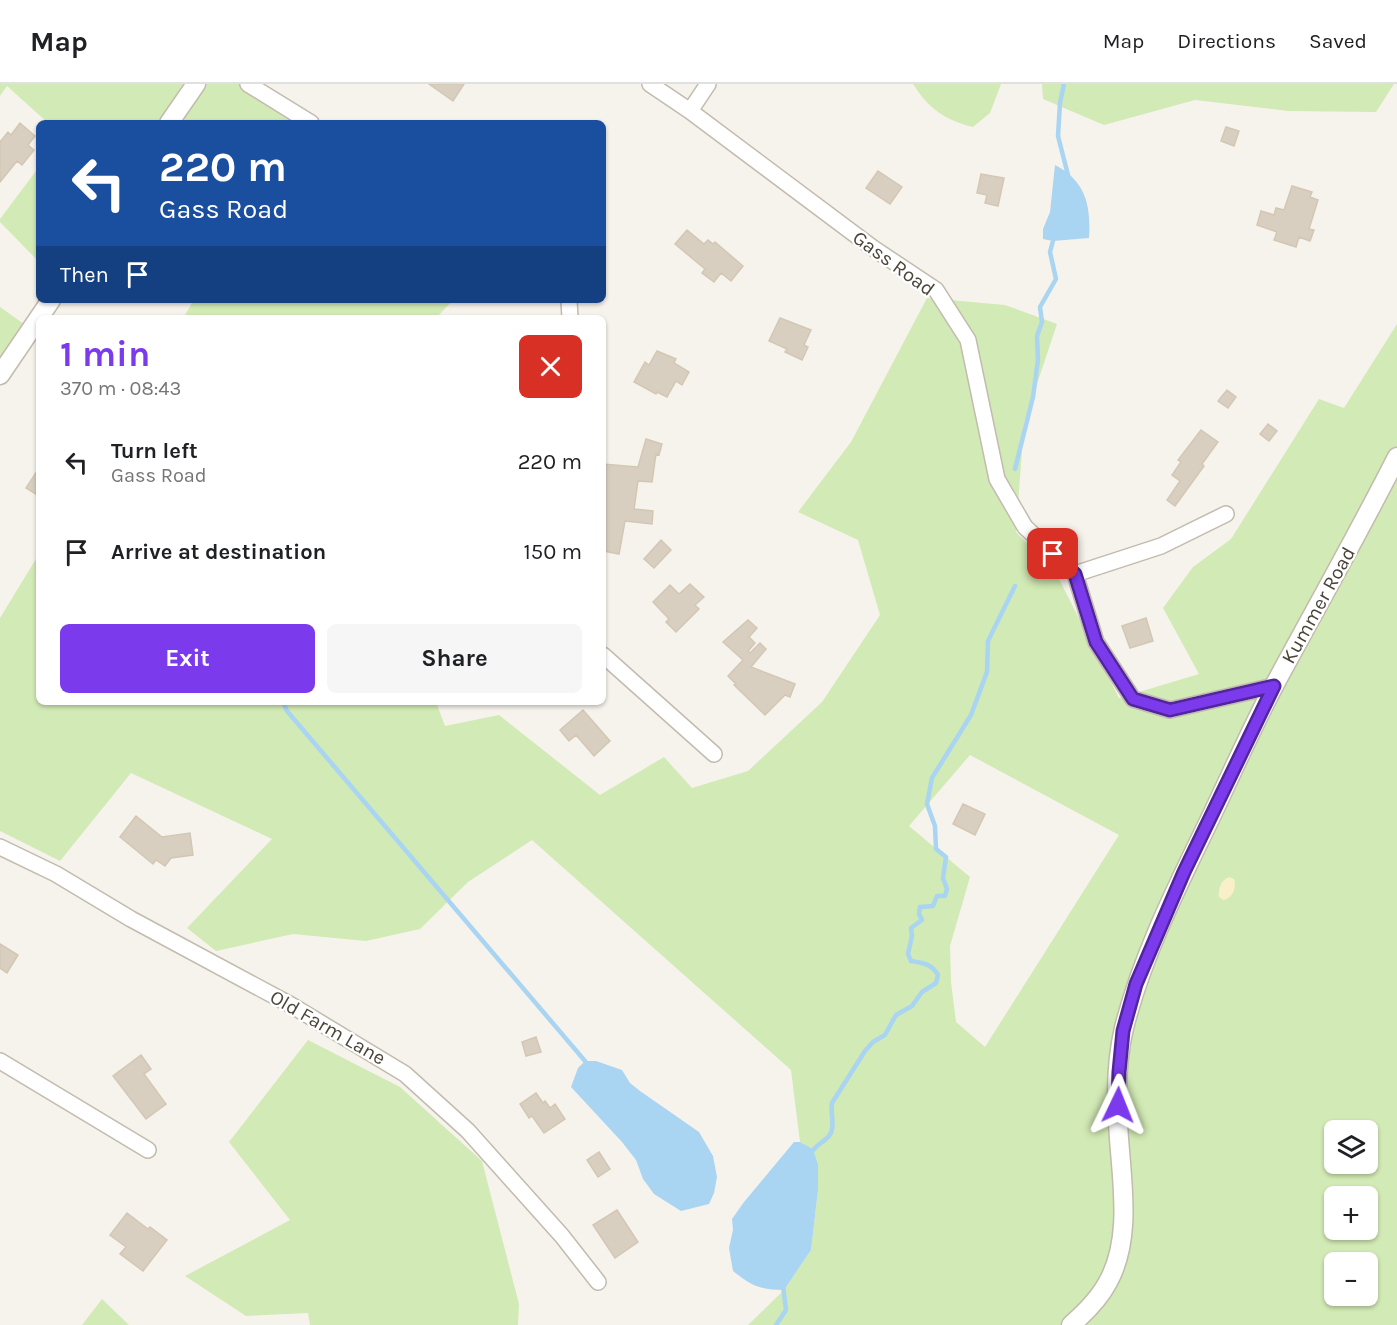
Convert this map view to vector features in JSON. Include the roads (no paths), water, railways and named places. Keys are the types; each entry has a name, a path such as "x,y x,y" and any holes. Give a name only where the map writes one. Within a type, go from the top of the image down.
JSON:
{"street":[{"path":"171,120 196,84"},
{"path":"248,84 306,120"},
{"name":"Gass Road","path":"650,84 690,111 873,248 936,290 968,340 997,479 1025,527 1075,574 1096,642 1133,699 1170,710 1274,686"},
{"path":"690,111 708,84"},
{"path":"0,375 36,322"},
{"name":"Kummer Road","path":"1071,1325 1095,1303 1110,1280 1122,1234 1123,1209 1118,1119 1119,1072 1123,1031 1136,984 1184,872 1274,686 1397,457"},
{"path":"1075,574 1161,546 1226,514"},
{"path":"606,658 714,754"},
{"name":"Old Farm Lane","path":"0,847 56,874 131,919 291,1005 399,1069 422,1087 468,1131 562,1236 598,1282"},
{"path":"0,1061 147,1150"}],"water":[{"path":"1055,165 1065,171 1080,187 1089,215 1089,238 1053,241 1043,239 1043,229 1050,212"},
{"path":"585,1061 596,1061 622,1070 630,1083 699,1132 713,1156 717,1177 709,1204 681,1211 654,1194 643,1179 636,1160 571,1087 578,1068"},
{"path":"794,1142 800,1142 813,1149 818,1164 818,1190 811,1250 784,1290 762,1288 751,1284 733,1271 729,1248 733,1230 732,1219"}],"waterway":[{"path":"1064,84 1058,136 1068,175"},
{"path":"1015,469 1033,397 1038,360 1037,336 1042,322 1040,307 1056,279 1050,252 1054,237"},
{"path":"811,1153 831,1133 832,1103 865,1051 873,1042 885,1035 896,1015 912,1006 922,992 936,983 938,975 933,968 911,961 908,954 912,936 911,928 922,920 919,914 920,907 933,906 937,896 945,896 947,889 943,878 946,857 936,849 935,826 927,804 932,778 971,715 987,672 988,641 1015,586"},
{"path":"284,705 287,711 585,1061"},
{"path":"776,1325 786,1310 783,1286"}]}
